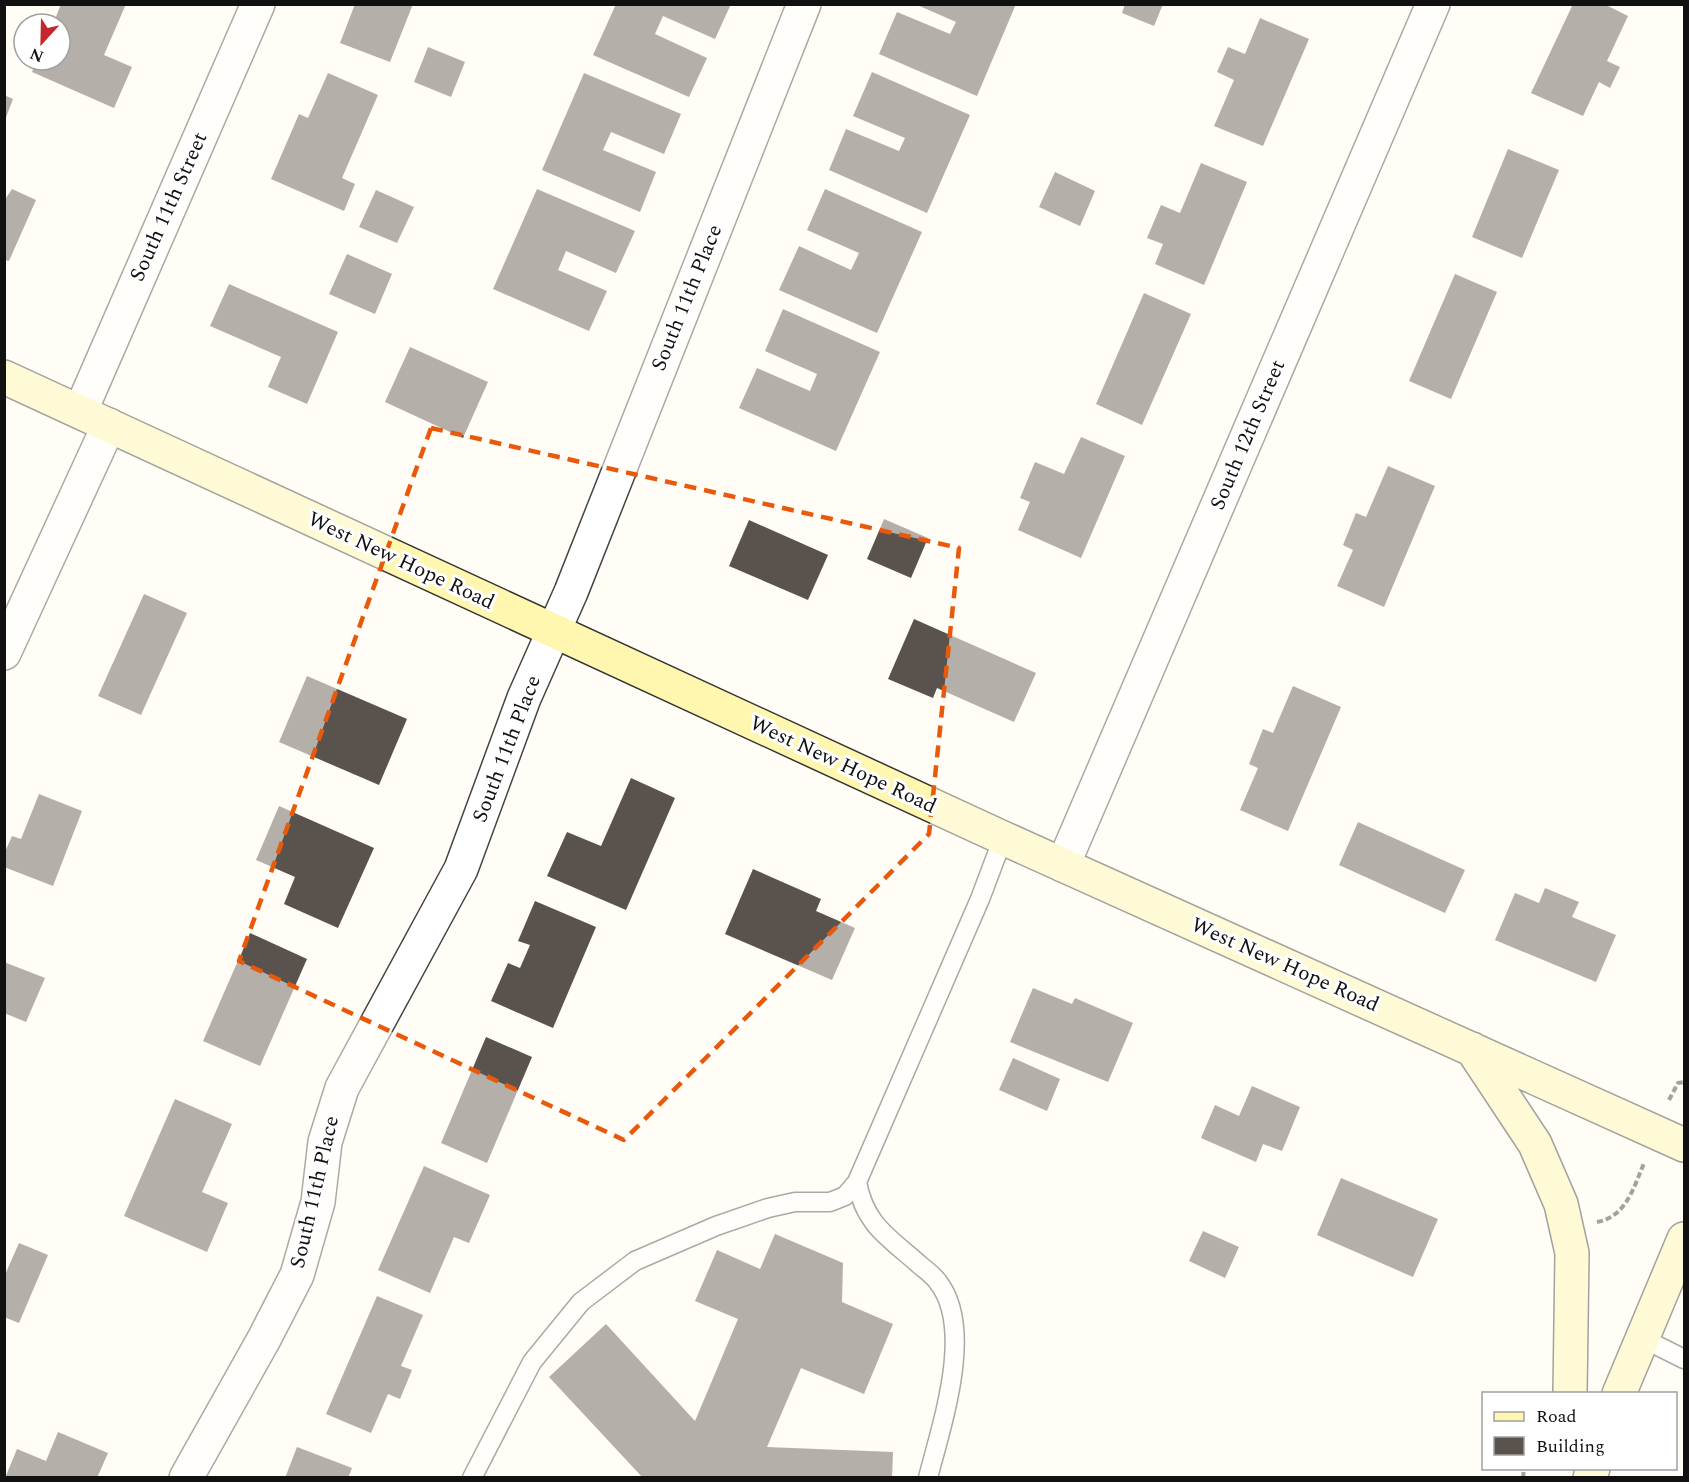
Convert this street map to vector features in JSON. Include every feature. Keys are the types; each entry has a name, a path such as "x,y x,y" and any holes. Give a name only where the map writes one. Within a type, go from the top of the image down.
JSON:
{"main road":[{"name":"West New Hope Road","path":"4,377 81,410 554,632 1003,838 1684,1145"},
{"path":"1472,1049 1535,1144 1561,1203 1572,1253 1570,1392"},
{"path":"1620,1392 1684,1239"}],"street":[{"name":"South 11th Street","path":"81,410 258,4"},
{"name":"South 11th Place","path":"186,1478 297,1275 318,1202 325,1142 342,1088 461,869 524,698 554,632 804,4"},
{"name":"South 12th Street","path":"1063,865 1433,4"},
{"path":"4,653 109,425"}],"lane":[{"path":"472,1478 532,1362 582,1302 635,1261 716,1226 768,1208 795,1202 830,1202 845,1196 857,1182 980,899 1003,838"},
{"path":"857,1182 860,1202 868,1219 939,1282 949,1307 956,1349 951,1391 928,1478"},
{"path":"1642,1338 1684,1359"}],"path":[{"path":"1672,1092 1678,1083 1684,1082"},
{"path":"1590,1223 1608,1220 1625,1206 1637,1179"},
{"path":"1523,1478 1524,1470"}],"highlighted area":[{"path":"431,428 959,548 929,834 624,1140 239,961"}],"building":[{"path":"61,4 126,4 104,55 132,67 114,108 32,72 72,72 72,12 58,12"},
{"path":"355,4 413,4 390,62 340,43"},
{"path":"616,4 731,4 715,39 663,16 655,34 707,58 689,97 593,55"},
{"path":"915,4 1016,4 977,96 879,54 897,12 950,34 956,22"},
{"path":"1125,4 1163,4 1154,26 1122,13"},
{"path":"1573,4 1604,4 1628,16 1607,61 1620,67 1610,88 1599,82 1583,116 1531,93"},
{"path":"1260,18 1309,39 1263,146 1214,126 1234,80 1217,72 1228,47 1245,54"},
{"path":"428,47 465,62 451,97 414,82"},
{"path":"872,72 970,115 927,213 829,170 846,129 899,151 905,138 853,116"},
{"path":"328,73 378,95 342,178 355,184 344,211 271,179 299,114 308,118"},
{"path":"584,73 681,114 664,154 611,132 603,150 656,172 640,212 542,170"},
{"path":"4,95 13,99 5,120 4,120"},
{"path":"1508,149 1559,170 1522,258 1472,237"},
{"path":"1201,163 1247,182 1204,285 1155,264 1163,244 1147,238 1161,205 1180,213"},
{"path":"1055,172 1095,191 1080,226 1039,207"},
{"path":"12,189 36,200 9,261 4,260 4,201"},
{"path":"537,189 635,231 616,273 566,251 558,270 607,291 589,331 493,289"},
{"path":"825,189 922,232 877,333 779,290 799,246 851,270 859,253 807,230"},
{"path":"376,190 414,207 397,243 359,227"},
{"path":"347,254 392,274 375,314 329,294"},
{"path":"1455,274 1497,292 1451,399 1409,381"},
{"path":"229,284 338,332 307,404 268,387 281,357 210,326"},
{"path":"1144,293 1191,314 1142,425 1096,404"},
{"path":"783,309 880,352 836,451 739,408 757,368 810,391 817,374 765,351"},
{"path":"410,347 488,382 463,438 385,402"},
{"path":"1081,437 1125,456 1081,558 1018,530 1030,502 1020,498 1035,462 1064,474"},
{"path":"1388,466 1435,486 1384,607 1337,586 1353,550 1343,545 1356,513 1366,517"},
{"path":"884,519 928,538 911,578 867,559"},
{"path":"749,520 828,555 808,600 729,566"},
{"path":"144,594 187,613 141,715 98,696"},
{"path":"914,619 1036,673 1014,722 937,688 933,698 888,679"},
{"path":"307,676 407,719 379,785 279,742"},
{"path":"1293,686 1341,707 1288,831 1240,810 1258,768 1249,764 1263,729 1273,733"},
{"path":"631,778 675,798 626,910 547,876 567,832 601,846"},
{"path":"39,794 82,811 53,886 4,867 4,854 12,836 21,839"},
{"path":"279,806 374,848 338,928 284,904 295,877 256,860"},
{"path":"1358,822 1465,870 1445,913 1339,865"},
{"path":"753,869 821,899 816,911 855,928 832,980 725,934"},
{"path":"1545,888 1579,902 1572,917 1616,935 1596,982 1495,940 1515,893 1539,903"},
{"path":"535,901 596,927 553,1028 491,1001 508,963 520,968 530,945 518,941"},
{"path":"250,933 307,959 260,1066 203,1041"},
{"path":"4,962 45,978 26,1022 4,1013"},
{"path":"1033,988 1072,1004 1075,998 1133,1023 1108,1082 1010,1042"},
{"path":"486,1037 532,1057 487,1163 441,1143"},
{"path":"1013,1058 1060,1079 1047,1111 999,1090"},
{"path":"1252,1086 1300,1107 1282,1151 1263,1144 1256,1162 1201,1138 1215,1105 1239,1116"},
{"path":"175,1099 232,1124 202,1192 228,1203 207,1252 124,1216"},
{"path":"424,1166 490,1195 469,1243 454,1237 430,1293 378,1270"},
{"path":"1341,1178 1438,1219 1413,1277 1317,1235"},
{"path":"1203,1231 1239,1247 1225,1278 1189,1261"},
{"path":"775,1234 843,1263 842,1302 893,1324 864,1394 801,1368 767,1447 893,1452 892,1478 643,1478 549,1377 606,1324 695,1421 738,1319 695,1301 717,1250 760,1269"},
{"path":"19,1243 48,1255 19,1323 4,1317 4,1277"},
{"path":"377,1296 423,1315 401,1366 412,1370 400,1399 388,1394 371,1433 326,1414"},
{"path":"58,1432 108,1453 97,1478 5,1478 17,1449 46,1461"},
{"path":"297,1447 352,1468 348,1478 285,1478"}]}
